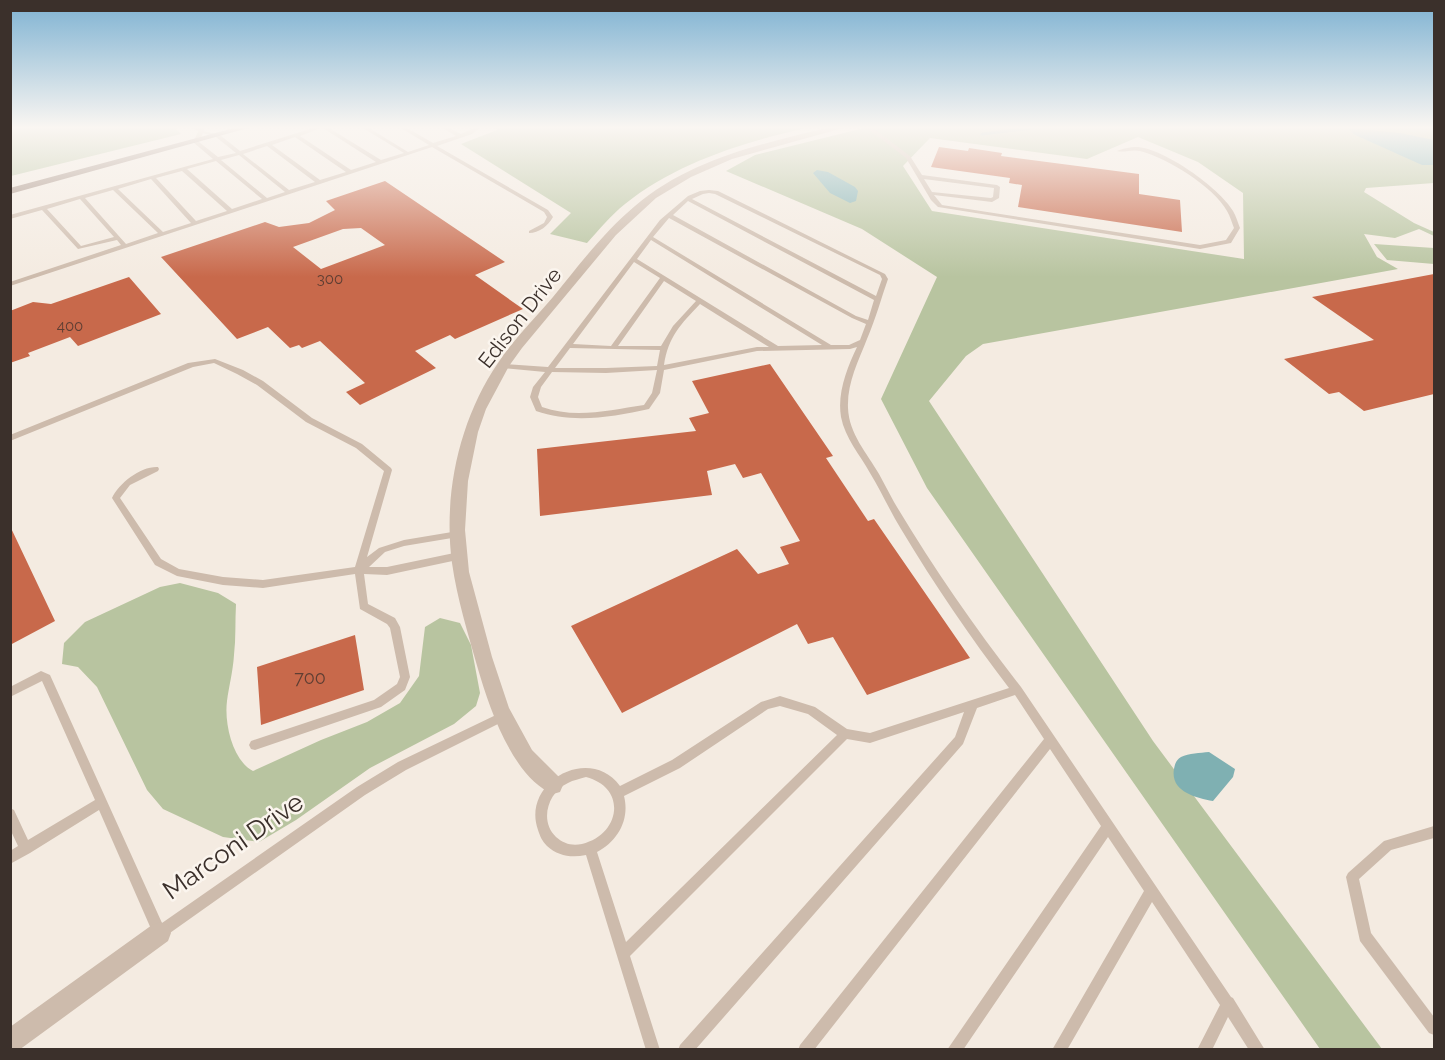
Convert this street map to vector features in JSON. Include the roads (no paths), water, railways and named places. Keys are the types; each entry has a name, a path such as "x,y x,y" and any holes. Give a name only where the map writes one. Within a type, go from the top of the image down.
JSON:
{"street":[{"path":"10,191 61,177"},
{"name":"Edison Drive","path":"554,785 526,758 502,717 476,628 459,556 457,503 465,450 485,397 503,366 627,218 654,196 685,177"},
{"name":"Marconi Drive","path":"10,1042 160,933"}],"lane":[{"path":"10,217 150,177"},
{"path":"152,177 195,223"},
{"path":"193,177 230,211"},
{"path":"237,177 265,200"},
{"path":"270,177 288,192"},
{"path":"313,177 319,182"},
{"path":"10,284 333,177"},
{"path":"488,177 546,211 550,217 546,224 531,232"},
{"path":"921,177 940,206 1200,248 1221,247 1232,241 1238,229 1234,214 1210,187 1196,177"},
{"path":"925,177 997,187 996,198 992,200 930,193"},
{"path":"114,188 162,234"},
{"path":"700,300 685,316 664,348 659,368 660,388 654,400 646,407 569,416 553,416 539,409 536,403 537,387 650,237 669,215 694,194 708,190 716,192 882,274 885,279 879,300 851,365 845,393 844,413 857,447 874,472 890,503 990,656 1017,690 1258,1050"},
{"path":"81,197 125,246"},
{"path":"688,199 879,300"},
{"path":"43,208 80,248 118,238"},
{"path":"669,215 854,317 870,323"},
{"path":"650,237 829,346"},
{"path":"633,259 776,347"},
{"path":"613,348 663,278"},
{"path":"503,366 549,371 630,371 659,368 757,349 850,347 862,341"},
{"path":"568,346 664,348"},
{"path":"10,438 191,365 215,361 260,383 309,420 359,446 388,470 359,570 363,606 391,621 395,627 405,677 401,687 377,704 255,745"},
{"path":"155,469 129,482 116,498 158,562 166,568 241,584 263,584 359,570 387,571 459,556"},
{"path":"359,570 382,550 404,543 458,534"},
{"path":"10,693 41,676 46,678 160,933"},
{"path":"618,793 676,764 765,705 780,701 811,710 845,734 870,738 1017,690"},
{"path":"685,1050 959,740 972,706"},
{"name":"Marconi Drive","path":"160,933 361,791 402,766 502,717"},
{"path":"623,954 845,734"},
{"path":"805,1050 1049,741"},
{"path":"573,773 598,774 609,780 618,793 620,813 616,826 608,837 590,848 570,851 556,846 546,838 540,826 539,813 542,800 554,785 573,773"},
{"path":"10,858 102,802"},
{"path":"10,814 26,849"},
{"path":"954,1050 1108,827"},
{"path":"1434,832 1388,845 1352,877 1365,936 1434,1028"},
{"path":"590,848 654,1050"},
{"path":"1059,1050 1151,891"},
{"path":"1204,1050 1228,1004"}],"water":[{"path":"817,177 838,177 858,191 856,201 850,203 830,193"},
{"path":"1209,752 1235,769 1233,777 1213,801 1185,792 1176,783 1174,777 1175,765 1179,758"}]}
